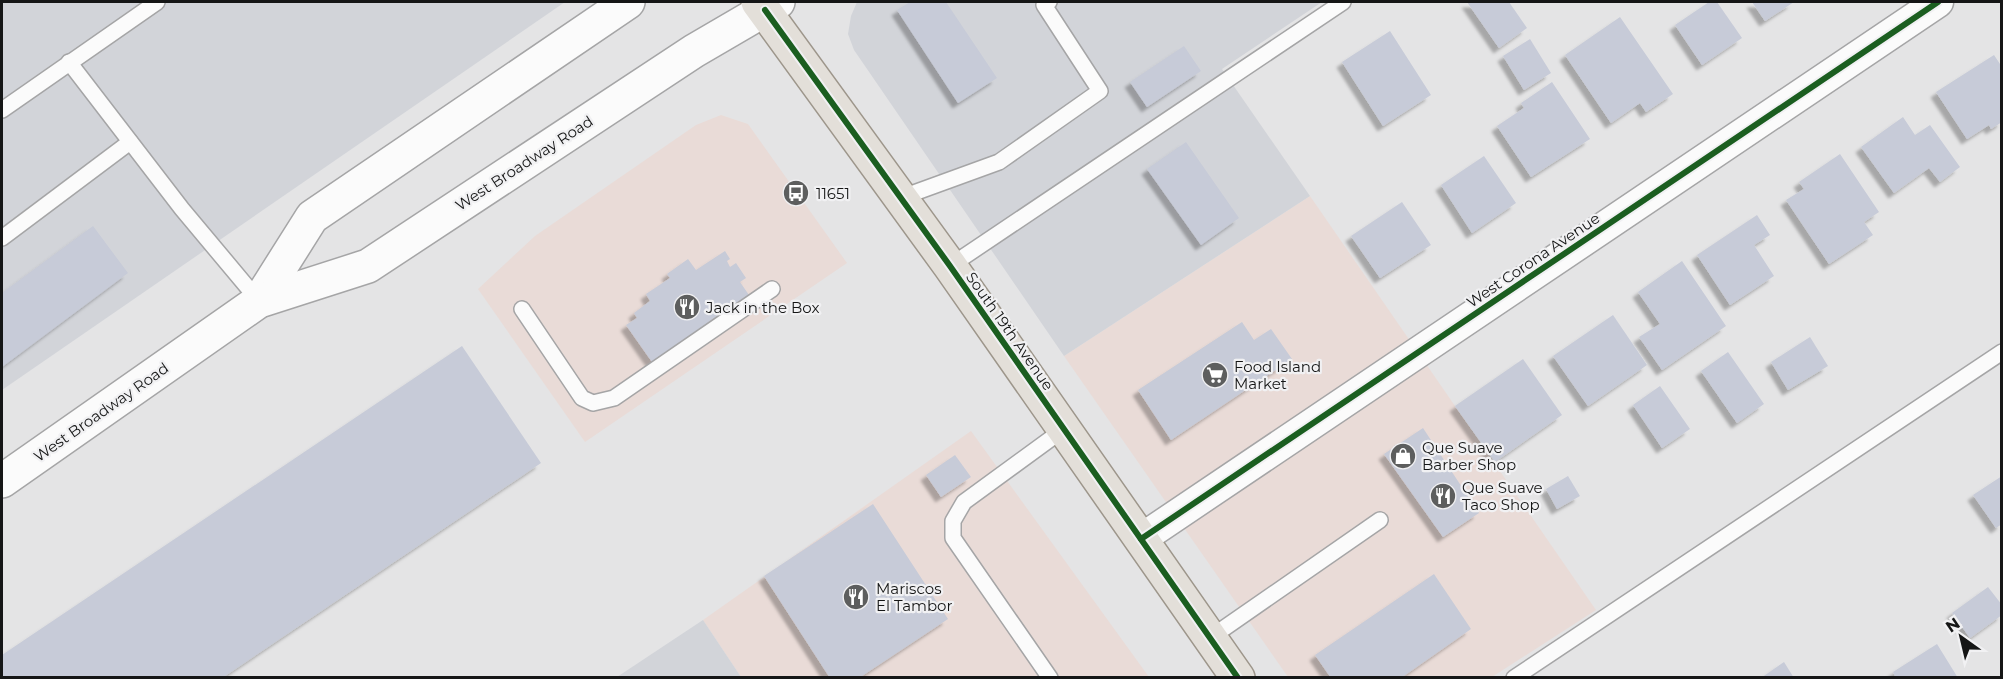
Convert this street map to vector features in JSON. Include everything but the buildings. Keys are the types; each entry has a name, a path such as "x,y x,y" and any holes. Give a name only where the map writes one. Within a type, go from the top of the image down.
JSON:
{"main road":[{"name":"West Broadway Road","path":"259,301 312,217 628,2"},
{"name":"West Broadway Road","path":"2,481 259,301 368,266 767,4"},
{"name":"South 19th Avenue","path":"767,4 900,198 1238,678"}],"street":[{"name":"West Corona Avenue","path":"1141,539 1938,2"}],"lane":[{"path":"2,110 157,2"},
{"path":"900,198 999,162 1100,91 1044,5 1049,2"},
{"path":"950,266 1343,2"},
{"path":"69,62 182,209 259,301"},
{"path":"2,238 130,142"},
{"path":"522,309 582,398 592,403 614,398 772,289"},
{"path":"1515,678 2001,352"},
{"path":"1050,678 952,538 953,521 964,502 1064,429"},
{"path":"1210,638 1380,520"}],"shaded area":[{"path":"2,2 565,2 2,390"},
{"path":"857,2 1322,2 1222,69 1310,196 1064,356 854,50 848,34 851,16"},
{"path":"721,115 748,124 847,263 585,442 478,289 535,236 696,125"},
{"path":"1310,196 1596,610 1492,677 1288,677 1064,356"},
{"path":"971,431 1149,677 741,677 703,620"},
{"path":"703,620 741,677 617,677"}],"cycle path":[{"path":"1141,539 1938,2"},
{"path":"765,10 950,266 1238,678"}],"place":[{"name":"11651","path":"796,193"},
{"name":"Jack in the Box","path":"687,307"},
{"name":"Food Island Market","path":"1215,375"},
{"name":"Que Suave Barber Shop","path":"1403,456"},
{"name":"Que Suave Taco Shop","path":"1443,496"},
{"name":"Mariscos El Tambor","path":"856,597"}]}
